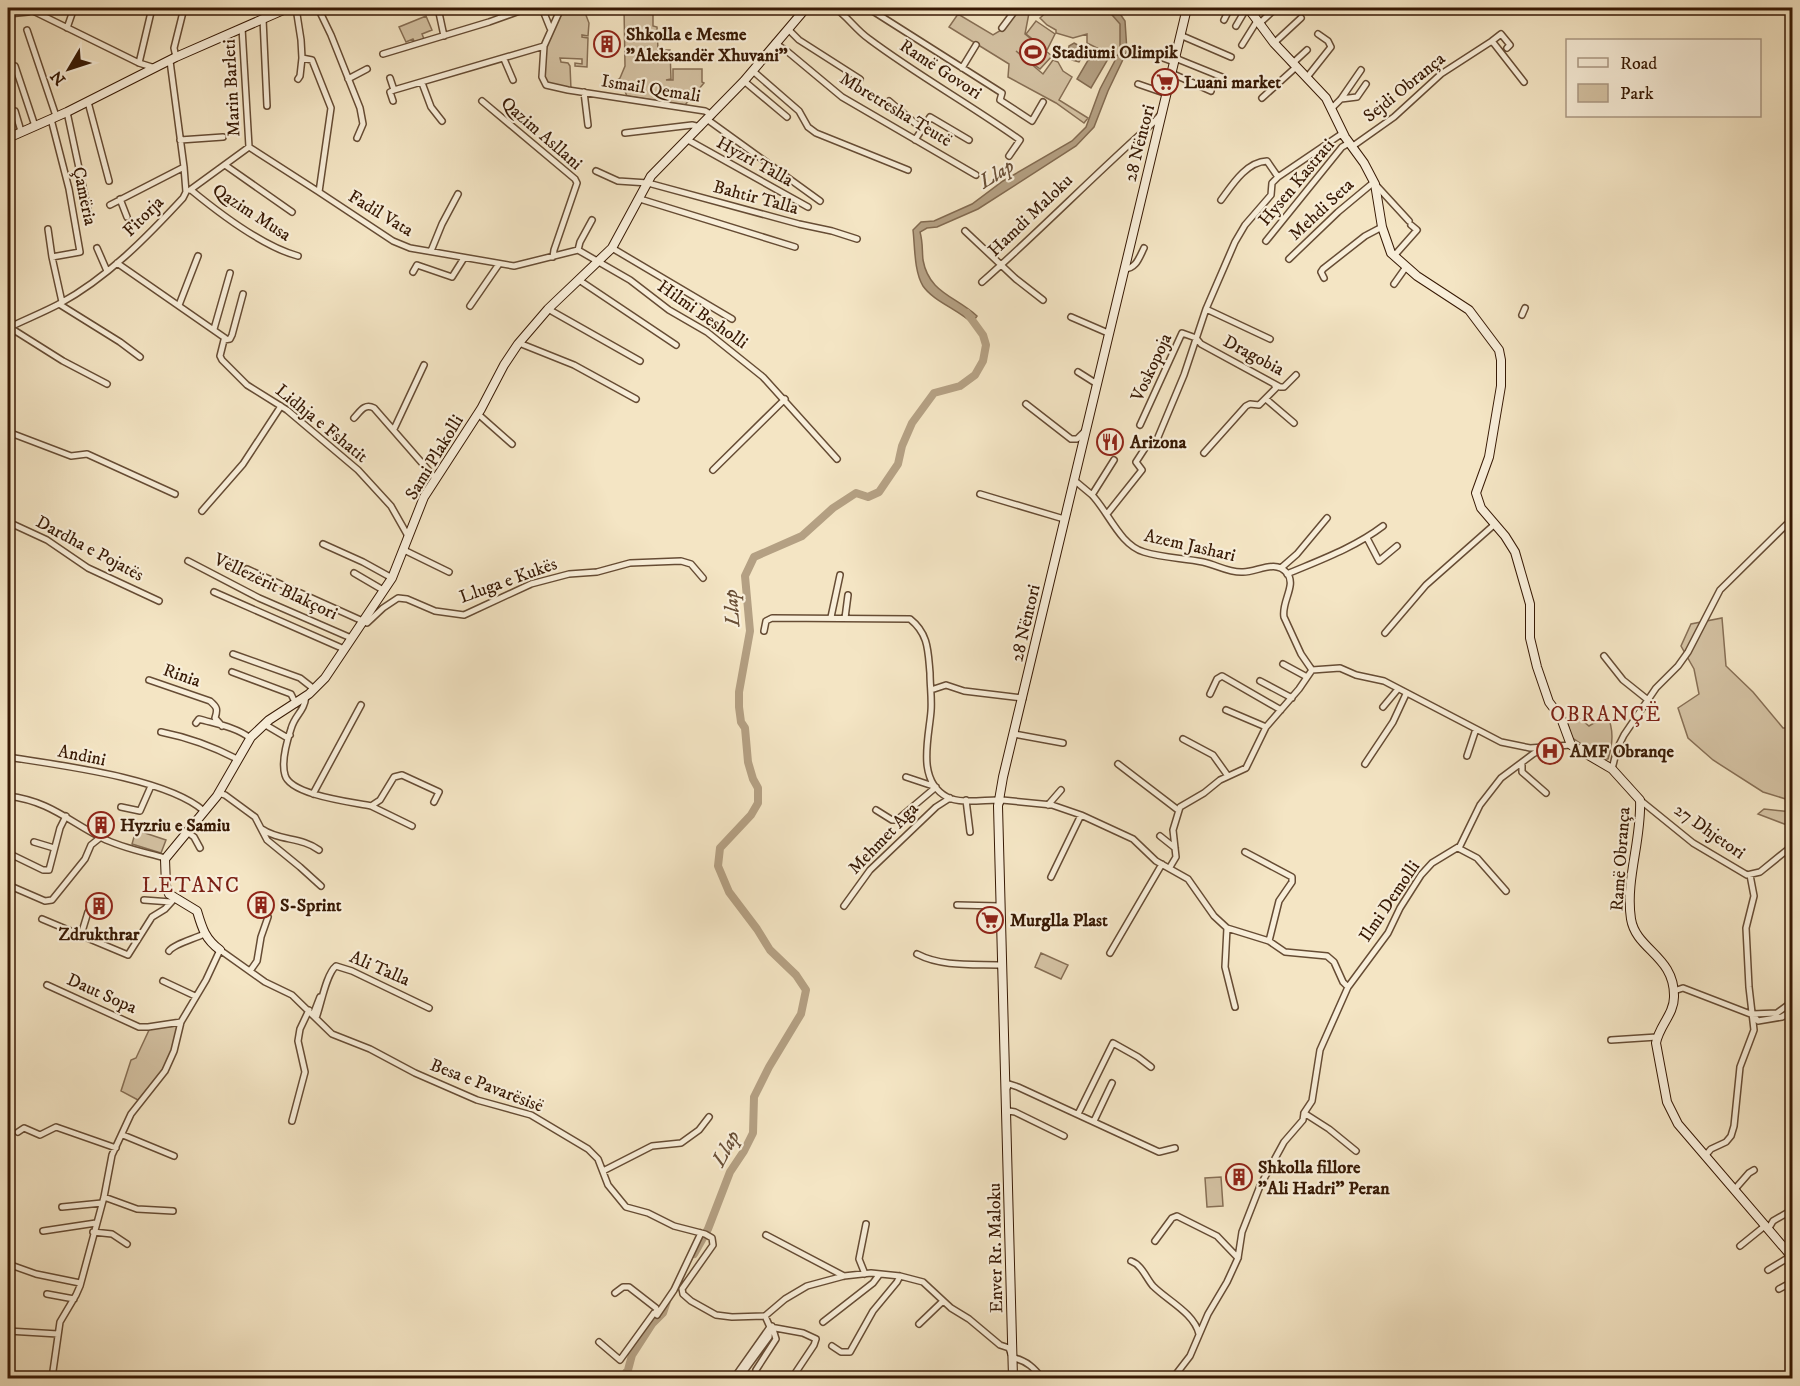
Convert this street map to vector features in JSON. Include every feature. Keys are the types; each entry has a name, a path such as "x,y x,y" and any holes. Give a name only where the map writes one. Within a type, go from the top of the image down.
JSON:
{"street":[{"path":"8,14 28,12 28,8 139,63 156,68"},
{"path":"67,28 74,8"},
{"path":"139,63 152,8"},
{"name":"Fitorja","path":"8,327 60,303 107,271 159,224 189,191 180,140 173,59 184,8"},
{"path":"8,138 88,102 173,59 288,8"},
{"path":"296,8 302,40 302,58 298,79"},
{"path":"318,8 363,116 363,124 357,138"},
{"path":"438,8 444,36"},
{"path":"383,54 528,8"},
{"path":"542,8 550,28"},
{"name":"Ismail Qemali","path":"561,8 550,28 544,46 542,81 546,85 699,110 710,118"},
{"name":"Hyzri Talla","path":"599,262 612,248 651,176 710,118 806,8"},
{"name":"Ramë Govori","path":"835,8 849,18 858,30 898,60 1020,140 1009,156"},
{"path":"868,8 1002,93 1000,100 1032,121 1043,102"},
{"path":"1002,28 1017,8"},
{"name":"28 Nëntori","path":"998,806 1108,333 1187,8"},
{"path":"1224,20 1230,8"},
{"path":"1236,26 1246,9 1249,10 1274,44 1326,98 1374,183 1417,230 1394,256"},
{"path":"1264,30 1262,22 1275,9"},
{"path":"1274,44 1301,18"},
{"path":"263,19 267,106"},
{"path":"1242,45 1257,21"},
{"name":"Marin Barleti","path":"242,28 249,147"},
{"path":"788,29 799,40 860,79"},
{"path":"27,30 54,118"},
{"path":"1306,76 1331,47 1328,41 1318,34"},
{"path":"1507,48 1510,45 1502,34 1492,41 1524,82"},
{"path":"1180,35 1231,57"},
{"name":"Sejdi Obrança","path":"1349,142 1401,111 1442,74 1492,41"},
{"name":"Mbretresha Teutë","path":"775,44 842,97 975,175"},
{"path":"962,68 976,45"},
{"path":"393,101 390,91 544,46"},
{"path":"1291,62 1307,50"},
{"path":"1152,54 1222,77"},
{"path":"302,58 312,60 331,108 319,192"},
{"path":"504,58 513,80"},
{"path":"15,66 21,90 35,126"},
{"path":"1263,98 1295,68 1306,76"},
{"path":"348,79 367,69"},
{"path":"753,70 799,111 808,127 816,133 908,170"},
{"path":"1331,109 1341,99 1361,70"},
{"path":"1171,74 1211,91"},
{"path":"390,78 394,90"},
{"path":"744,81 787,117"},
{"path":"422,83 431,107 442,121"},
{"name":"28 Nëntori","path":"1138,84 1167,94"},
{"path":"1341,99 1357,97 1366,84"},
{"name":"Ismail Qemali","path":"584,92 588,125"},
{"name":"Qazim Asllani","path":"482,101 577,183 558,236 554,257"},
{"path":"889,101 922,129"},
{"path":"88,102 109,181"},
{"path":"15,111 21,131"},
{"name":"Hamdi Maloku","path":"982,282 1155,121 1162,111"},
{"path":"67,112 90,215"},
{"path":"915,140 930,117 969,140"},
{"name":"Çamëria","path":"52,257 80,252 54,118"},
{"path":"710,118 820,201"},
{"name":"Hyzri Talla","path":"625,133 692,125 701,127"},
{"path":"1156,442 1189,364 1206,309 1237,236 1271,195 1272,183 1278,177 1340,135 1349,142"},
{"path":"180,140 223,137"},
{"name":"Hyzri Talla","path":"688,140 808,207"},
{"name":"Hysen Kastrati","path":"1266,241 1342,147 1349,142"},
{"path":"189,191 249,147"},
{"name":"Fadil Vata","path":"249,147 393,241 410,248 514,266 578,250"},
{"path":"1221,201 1237,178 1259,162 1267,161 1278,177"},
{"path":"225,165 292,212"},
{"path":"110,205 184,167"},
{"path":"596,171 618,181 648,183"},
{"name":"Hamdi Maloku","path":"1100,171 1108,175"},
{"name":"Bahtir Talla","path":"648,183 857,239"},
{"path":"1312,670 1343,669 1356,675 1384,681 1495,740 1514,746 1571,745 1561,718 1550,702 1537,668 1530,638 1530,604 1512,546 1479,505 1476,493 1489,458 1501,390 1502,367 1499,350 1468,310 1406,267 1394,256 1389,249 1382,227 1374,183"},
{"name":"Mehdi Seta","path":"1289,259 1338,212 1374,183"},
{"name":"Qazim Musa","path":"189,191 281,251 298,256"},
{"name":"Fadil Vata","path":"432,251 442,224 458,194"},
{"path":"640,199 795,247"},
{"path":"120,200 127,217"},
{"path":"592,220 578,250 599,262"},
{"path":"1324,278 1320,272 1323,269 1365,236 1382,227"},
{"path":"48,229 60,303 140,357"},
{"path":"965,231 1000,265 1043,300"},
{"path":"97,248 107,271"},
{"path":"612,248 732,319"},
{"path":"1124,269 1134,266 1144,248"},
{"path":"179,305 198,256"},
{"name":"Fadil Vata","path":"413,272 417,265 452,277 464,258"},
{"name":"Sami Plakolli","path":"165,858 218,793 250,738 264,724 306,696 325,678 392,578 424,497 478,414 504,365 548,309 599,262"},
{"name":"Hilmi Besholli","path":"599,262 630,279 669,310 707,332 764,377 837,459"},
{"path":"117,263 225,338 230,339 233,333 243,294"},
{"path":"470,306 499,264"},
{"path":"1394,284 1406,267"},
{"path":"214,329 230,273"},
{"path":"579,280 676,345"},
{"path":"8,289 8,327 58,358 107,384"},
{"path":"1522,315 1525,308"},
{"path":"548,309 640,361"},
{"path":"1206,309 1269,339"},
{"path":"1071,317 1108,333"},
{"name":"Voskopoja","path":"1140,425 1182,333 1196,338"},
{"name":"Lidhja e Fshatit","path":"225,338 220,356 229,368 247,385 281,406 358,470 391,506 408,536"},
{"name":"Dragobia","path":"1196,338 1202,344 1274,384 1284,387 1296,375"},
{"path":"519,343 574,365 636,399"},
{"path":"394,429 423,365"},
{"path":"1078,372 1097,384"},
{"path":"1204,453 1246,406 1258,405 1266,399 1275,388 1274,384"},
{"path":"712,470 784,399"},
{"path":"1266,399 1294,423"},
{"path":"1026,404 1071,440 1077,439 1085,432"},
{"path":"202,511 243,464 281,406"},
{"path":"354,418 364,407 370,406 394,429 436,479"},
{"path":"1792,411 1790,418 1792,425"},
{"name":"Sami Plakolli","path":"478,414 512,444"},
{"path":"8,432 71,456 87,454 175,494"},
{"path":"1107,514 1142,470 1136,462 1149,442"},
{"path":"1092,495 1114,460"},
{"name":"Azem Jashari","path":"1074,480 1092,495 1128,543 1143,552 1204,562 1240,572 1270,567 1281,568"},
{"path":"980,494 1064,519"},
{"path":"1312,670 1301,654 1284,617 1283,610 1291,583 1281,568 1297,554 1327,518"},
{"path":"1612,769 1621,742 1648,700 1688,652 1720,590 1792,519"},
{"name":"Dardha e Pojatës","path":"8,522 47,540 88,568 159,601"},
{"path":"1385,633 1426,585 1495,524"},
{"path":"1287,574 1367,538 1383,526"},
{"path":"1367,538 1379,561 1397,546"},
{"path":"323,544 392,578"},
{"path":"404,550 449,572"},
{"name":"Vëllezërit Blakçori","path":"188,561 244,590 351,638"},
{"name":"Lluga e Kukës","path":"363,621 367,623 398,598 407,599 435,612 464,615 531,584 569,574 597,572 630,563 681,561 691,564 704,578"},
{"path":"247,568 363,621"},
{"path":"354,573 383,590"},
{"path":"831,617 840,575"},
{"path":"214,592 344,649"},
{"path":"845,618 848,595"},
{"path":"764,631 766,621 772,618 903,618 912,621 929,648 931,709 926,760 928,773 936,787"},
{"path":"233,654 300,678 314,688"},
{"path":"1605,657 1623,680 1648,700"},
{"path":"1283,664 1307,677"},
{"path":"1170,867 1176,860 1173,830 1178,810 1186,802 1204,793 1220,780 1246,768 1268,725 1292,698 1312,670"},
{"path":"232,672 291,694 296,704"},
{"path":"1210,694 1217,679 1222,676 1281,710"},
{"name":"Rinia","path":"149,680 210,701 218,710 215,718 222,726"},
{"path":"1260,681 1292,698"},
{"path":"931,690 946,685 964,691 1023,698"},
{"path":"1383,707 1398,689"},
{"path":"1365,764 1393,722 1406,694"},
{"path":"306,696 305,708 293,723 290,735 284,770 286,779 297,788 313,794 370,806 412,826"},
{"path":"313,794 361,705"},
{"path":"1226,710 1268,725"},
{"path":"196,723 198,720 222,726 242,732 250,738"},
{"path":"264,724 286,737 290,735"},
{"path":"1467,756 1476,729"},
{"path":"161,732 189,740 237,759"},
{"path":"1014,734 1063,743"},
{"path":"1183,739 1213,755 1228,776"},
{"name":"Ramë Obrança","path":"1571,745 1612,769 1640,801 1641,818 1634,860 1631,920 1639,938 1663,963 1674,991"},
{"path":"1506,891 1477,858 1458,848 1483,799 1502,778 1546,747"},
{"name":"Andini","path":"8,757 90,771 151,786 185,799 204,811"},
{"path":"1522,763 1522,772 1546,793"},
{"path":"1118,764 1178,810"},
{"path":"370,806 380,800 397,775 439,792 434,802"},
{"path":"906,777 936,787 950,798 997,800 998,806"},
{"path":"121,807 140,811 151,786"},
{"path":"876,810 892,820 897,820 936,787"},
{"path":"1048,805 1061,790"},
{"path":"218,793 225,795 255,817 267,840 321,886"},
{"path":"8,796 33,801 117,844 165,858 166,886 173,900"},
{"name":"Mehmet Aga","path":"844,906 870,870 936,807 950,798"},
{"path":"966,800 970,832"},
{"path":"998,806 1002,800 1048,805 1081,815 1133,839 1162,864 1188,879 1214,916 1227,928 1269,941 1286,952 1321,954 1330,957 1348,987"},
{"name":"27 Dhjetori","path":"1640,801 1649,805 1693,843 1747,875 1760,872 1792,846"},
{"name":"Enver Rr. Maloku","path":"998,806 1013,1378"},
{"path":"1051,877 1081,815"},
{"path":"8,853 46,871 50,867 66,816"},
{"path":"261,828 272,835 309,843 319,850"},
{"path":"186,831 194,837 200,848"},
{"path":"1160,836 1176,849"},
{"path":"8,885 45,901 52,900 85,859 90,845 102,837"},
{"path":"34,842 54,849"},
{"name":"Ilmi Demolli","path":"1238,1258 1242,1232 1260,1186 1284,1142 1303,1120 1304,1113 1312,1101 1320,1050 1348,987 1389,933 1400,908 1421,875 1432,863 1458,848"},
{"path":"1245,852 1292,877 1292,882 1279,901 1269,941"},
{"path":"1110,953 1162,864"},
{"path":"1706,1156 1711,1149 1730,1139 1734,1126 1740,1067 1754,1030 1746,928 1754,896 1750,875"},
{"path":"52,1378 61,1319 81,1283 103,1200 111,1158 131,1114 165,1071 174,1051 181,1023 223,952 211,943 204,933 197,910 173,900 144,900"},
{"path":"42,919 128,955 152,917 173,900"},
{"path":"957,905 999,906 1002,913"},
{"path":"81,935 88,912"},
{"path":"250,971 257,961 261,937 268,917"},
{"path":"1227,928 1226,967 1235,1006"},
{"path":"169,951 172,946 186,943 204,933"},
{"name":"Besa e Pavarësisë","path":"223,952 250,971 292,995 332,1034 370,1049 415,1073 484,1102 531,1115 588,1149 597,1156 608,1185 626,1207 648,1213 674,1226 703,1233 712,1238 713,1245 683,1287 683,1294 691,1301 719,1316 765,1316"},
{"path":"917,954 929,960 960,964 1001,965 1003,971"},
{"path":"292,1121 305,1072 298,1041 300,1029 313,1014 330,966"},
{"name":"Ali Talla","path":"313,1014 332,969 336,966 352,971 429,1008"},
{"path":"163,981 195,996"},
{"name":"Daut Sopa","path":"47,985 139,1027 181,1023"},
{"path":"1768,1270 1792,1257 1678,1124 1669,1108 1656,1053 1657,1037 1672,1009 1674,991 1683,988 1753,1014 1777,1013 1792,1002"},
{"path":"1753,1014 1756,1021 1763,1021 1782,1017 1792,1011"},
{"path":"1611,1040 1657,1037"},
{"path":"1078,1114 1113,1043 1151,1067"},
{"path":"1094,1121 1112,1083"},
{"path":"1006,1090 1009,1084 1018,1087 1159,1152 1175,1148"},
{"path":"1006,1116 1009,1111 1015,1112 1064,1136"},
{"path":"1304,1113 1329,1129 1356,1151"},
{"path":"603,1172 652,1146 681,1143 699,1130 709,1117"},
{"path":"18,1132 24,1128 40,1135 56,1127 116,1148"},
{"path":"123,1134 174,1156"},
{"path":"1736,1189 1754,1170"},
{"path":"62,1207 103,1200 137,1209 173,1211"},
{"path":"1740,1246 1792,1210"},
{"path":"1155,1241 1172,1218 1177,1216 1217,1236 1238,1258 1186,1362 1173,1378"},
{"path":"43,1231 96,1223"},
{"path":"865,1274 859,1259 866,1224"},
{"path":"93,1232 112,1234 127,1244"},
{"path":"657,1315 674,1290 703,1233"},
{"path":"766,1235 844,1276"},
{"path":"1131,1261 1136,1263 1153,1286 1193,1321 1199,1334"},
{"path":"8,1264 36,1274 81,1283"},
{"path":"756,1370 776,1339 765,1316 785,1299 807,1286 844,1276 865,1274 900,1276 923,1282 943,1301 1000,1345 1009,1348 1012,1355"},
{"path":"824,1322 873,1283 879,1275"},
{"path":"832,1346 841,1352 850,1352 873,1311 900,1276"},
{"path":"1779,1289 1792,1282"},
{"path":"615,1293 621,1287 629,1287 656,1308 657,1315"},
{"path":"47,1294 74,1299"},
{"path":"919,1324 943,1301"},
{"path":"599,1342 620,1360 654,1313 657,1315"},
{"path":"741,1377 769,1337 771,1326"},
{"path":"734,1378 771,1326"},
{"path":"771,1326 803,1333 816,1339 792,1378"},
{"path":"8,1331 58,1334"},
{"path":"1012,1364 1014,1358 1030,1364 1042,1378"}],"green space":[{"path":"565,8 584,10 589,23 588,36 582,35 588,38 587,67 575,66 575,63 582,64 582,59 560,58 561,62 568,63 570,66 571,89 547,84 543,65 547,45"},
{"path":"624,8 644,8 653,11 653,26 657,27 658,50 670,50 671,79 666,80 673,80 673,69 702,69 702,82 704,83 685,105 627,96 624,89 611,84 620,78 625,66"},
{"path":"1019,8 1029,13 1025,34 1052,56 1040,69 1016,51 1043,74 1053,60 1058,62 1063,71 1072,77 1059,100 1088,118 1084,123 1056,103 1008,77 1009,64 949,27 958,14 993,35 1003,29"},
{"path":"1051,8 1112,8 1122,22 1123,50 1120,57 1087,43 1087,34 1073,38 1056,33 1056,30 1040,18"},
{"path":"426,16 432,30 422,34 424,39 415,43 413,39 406,42 399,27"},
{"path":"1036,21 1055,34 1047,50 1026,34"},
{"path":"1722,618 1726,666 1753,692 1783,728 1792,728 1792,801 1763,792 1713,760 1688,738 1678,708 1699,694 1694,669 1681,646 1691,624"},
{"path":"1576,715 1589,726 1607,715 1612,737 1608,759 1604,759 1571,737 1567,720"},
{"path":"1764,809 1792,812 1792,827 1758,814"},
{"path":"136,830 166,840 161,853 132,844"},
{"path":"1041,953 1068,965 1061,979 1035,967"},
{"path":"177,1026 175,1045 171,1055 138,1100 121,1091 131,1060 136,1058 150,1028"},
{"path":"1221,1177 1223,1206 1207,1207 1205,1178"}],"shaded area":[{"path":"1106,8 1116,8 1125,21 1127,51 1094,127 1076,146 978,209 920,232 923,260 931,280 944,293 977,316 972,323 933,296 923,286 916,266 913,230 921,222 934,221 972,204 1003,181 1072,141 1086,127 1100,89 1120,51 1120,24"},
{"path":"1074,43 1087,50 1079,62 1072,60 1068,55 1069,46"},
{"path":"1094,50 1108,59 1091,88 1077,79"}],"waterway":[{"name":"Llap","path":"694,1254 708,1229 730,1172 753,1133 754,1097 801,1014 806,990 796,975 770,950 729,892 718,866 720,848 751,815 758,803 758,788 748,762 745,728 741,722 739,707 739,692 750,631 745,576 754,557 802,536 833,508 856,493 868,497 879,492 898,464 902,446 912,423 934,393 960,386 975,375 983,361 986,345 983,335 967,313"},
{"name":"Llap","path":"622,1378 628,1370 632,1355 652,1324 663,1313 667,1301"}],"place":[{"name":"Shkolla e Mesme \"Aleksandër Xhuvani\"","path":"607,44"},
{"name":"Stadiumi Olimpik","path":"1033,52"},
{"name":"Luani market","path":"1165,82"},
{"name":"Arizona","path":"1110,442"},
{"name":"AMF Obranqe","path":"1550,751"},
{"name":"Hyzriu e Samiu","path":"101,825"},
{"name":"S-Sprint","path":"261,905"},
{"name":"Zdrukthrar","path":"99,906"},
{"name":"Murglla Plast","path":"990,920"},
{"name":"Shkolla fillore \"Ali Hadri\" Peran","path":"1239,1177"}],"district":[{"name":"OBRANÇË","path":"1606,714"},
{"name":"LETANC","path":"191,885"}]}
